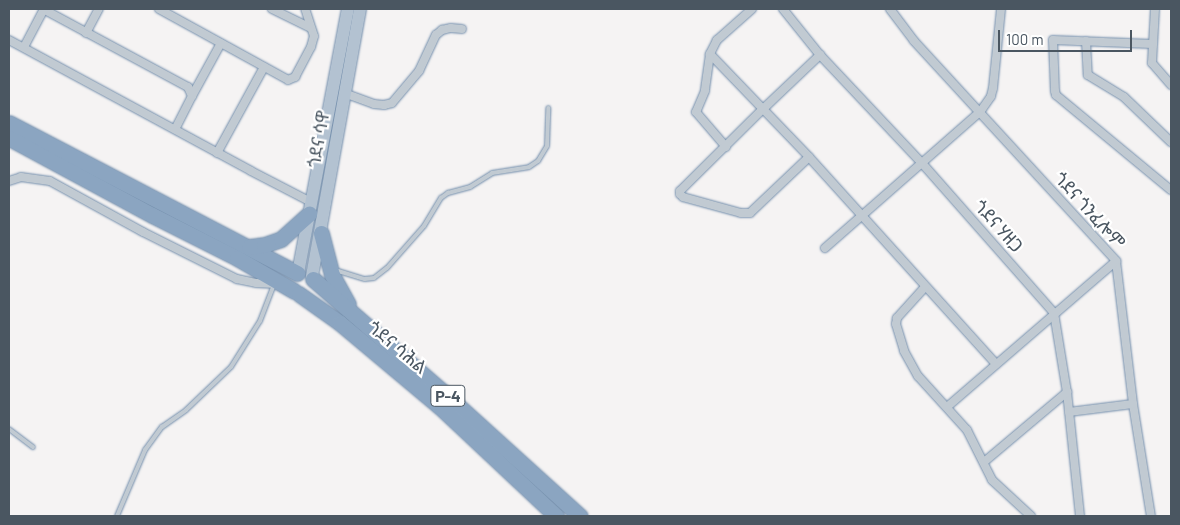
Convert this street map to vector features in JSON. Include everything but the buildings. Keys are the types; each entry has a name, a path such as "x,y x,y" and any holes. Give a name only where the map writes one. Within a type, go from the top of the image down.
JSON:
{"highway":[{"name":"ጎደና ሳሕል","path":"9,123 25,139 288,288 367,336"},
{"name":"ጎደና ሳሕል","path":"9,138 25,139 305,275"},
{"path":"249,248 282,239 310,208"},
{"path":"321,233 331,268 353,314"},
{"path":"288,288 291,281 305,275"},
{"name":"P-4","path":"305,275 353,314 367,336 580,516"},
{"name":"P-4","path":"466,421 556,516"}],"main road":[{"name":"ጎደና ሳዋ","path":"305,275 310,208 348,9"},
{"name":"ጎደና ሳዋ","path":"305,275 321,233 360,9"}],"street":[{"path":"24,47 44,9 188,87 192,96"},
{"path":"86,33 99,9"},
{"path":"159,9 288,80 295,77 311,47 314,36 305,9"},
{"path":"272,9 311,28"},
{"path":"726,147 696,112 705,91 710,54 718,40 752,9"},
{"name":"ጎደና ሃዘጋ","path":"783,9 820,55 921,162 1054,313"},
{"name":"ጎደና ጎንፈሎም","path":"890,9 914,41 1116,261 1133,404 1151,516"},
{"path":"825,248 980,112 993,88 1001,9"},
{"path":"1155,9 1152,44 1154,67 1171,85"},
{"path":"344,93 374,104 384,105 392,103 419,71 436,35 442,30 451,28 462,29"},
{"path":"9,40 175,129 310,208"},
{"path":"1152,44 1052,40 1056,94 1171,190"},
{"path":"1086,41 1088,75 1124,97 1171,142"},
{"path":"175,129 221,43"},
{"path":"710,54 809,157 996,364"},
{"path":"809,157 750,213 742,213 683,197 680,192 820,55"},
{"path":"217,153 264,67"},
{"path":"9,181 21,178 50,181 142,232 237,279 256,284 288,288"},
{"path":"948,407 1116,261"},
{"path":"925,287 900,313 896,324 908,360 918,376 948,407 966,430 992,480 1031,516"},
{"path":"1054,313 1067,392 1080,516"},
{"path":"984,462 1067,392"},
{"path":"1069,412 1133,404"}],"lane":[{"path":"331,268 365,280 374,278 388,268 424,226 441,198 448,193 470,187 499,171 529,166 538,161 548,146 548,108"},
{"path":"117,516 145,450 162,427 186,410 231,367 260,321 288,288"},
{"path":"9,429 32,447"}]}
